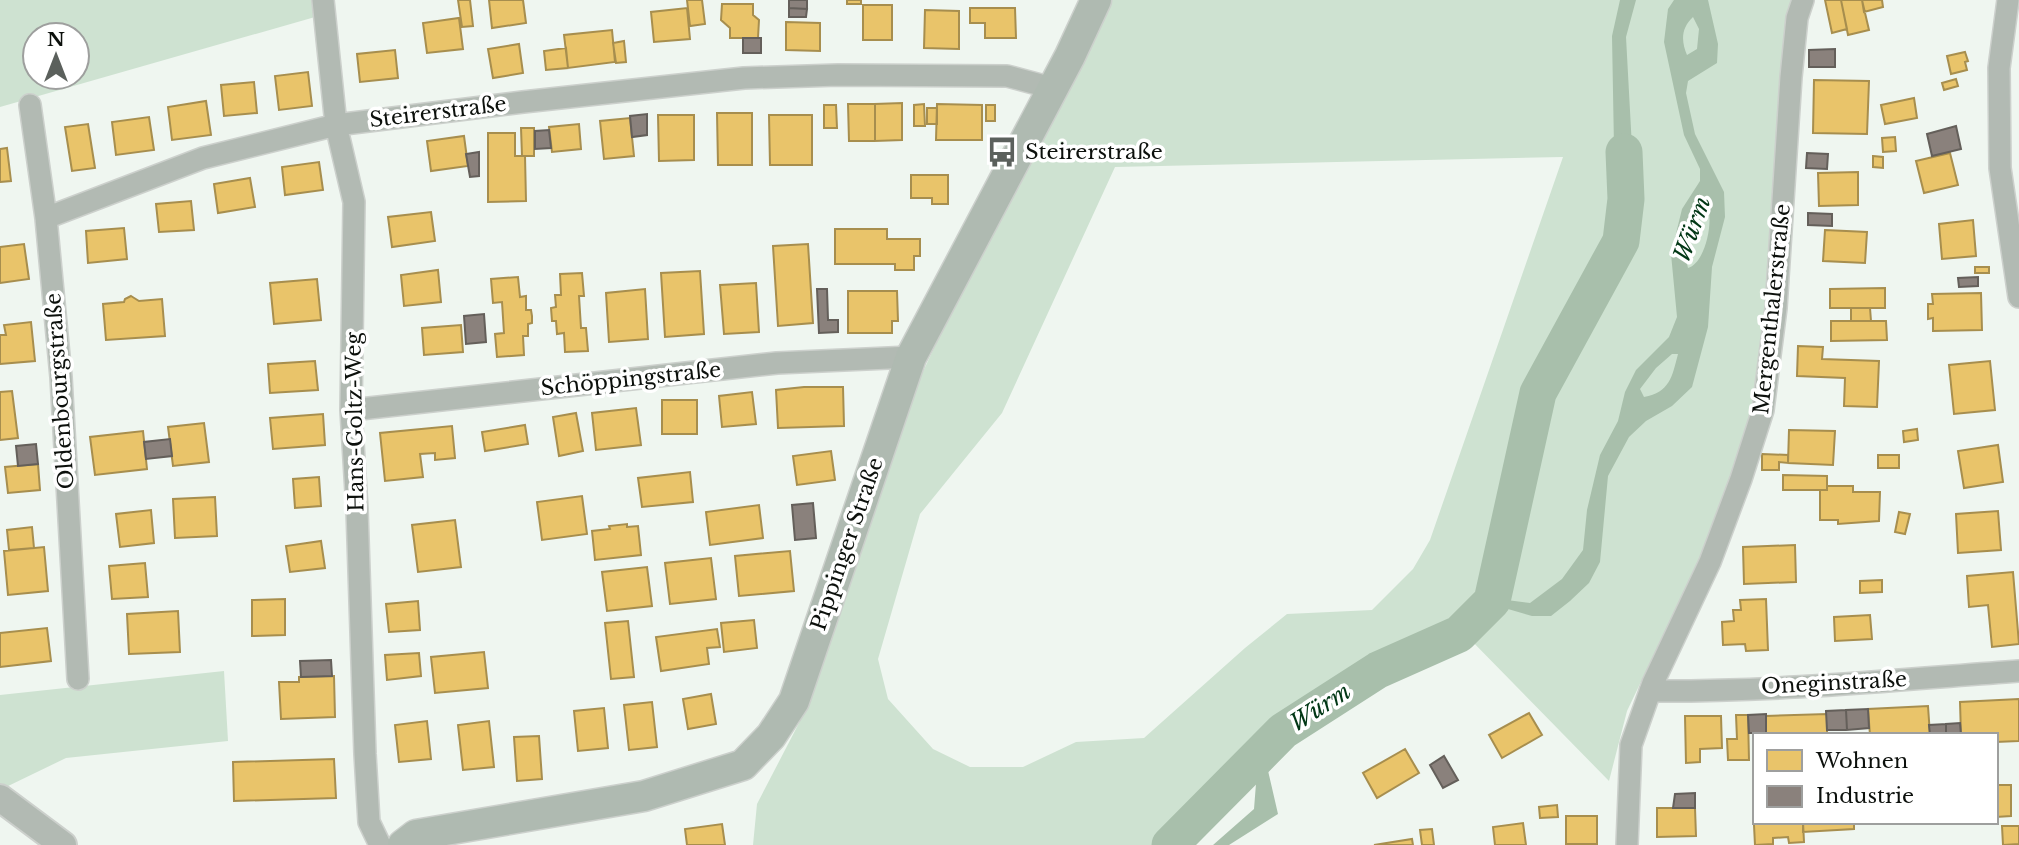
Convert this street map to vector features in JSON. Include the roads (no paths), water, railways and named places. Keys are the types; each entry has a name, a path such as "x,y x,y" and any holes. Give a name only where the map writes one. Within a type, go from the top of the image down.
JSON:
{"main road":[{"name":"Pippinger Straße","path":"403,845 416,835 644,796 743,765 771,736 794,701 911,357 1096,0"}],"street":[{"name":"Hans-Goltz-Weg","path":"323,0 336,125 354,202 351,410 369,822 380,845"},
{"name":"Mergenthalerstraße","path":"1628,845 1631,745 1650,691 1710,562 1763,410 1776,308 1791,77 1797,18 1802,0"},
{"path":"2008,0 1999,68 2000,167 2018,286"},
{"name":"Steirerstraße","path":"46,218 203,158 336,125 744,78 838,75 1007,76 1052,88"},
{"name":"Oldenbourgstraße","path":"30,105 46,218 61,377 78,678"},
{"name":"Schöppingstraße","path":"351,410 776,363 911,357"},
{"name":"Oneginstraße","path":"1650,691 1691,692 2019,671"},
{"path":"0,798 63,845"}],"water":[{"path":"1620,0 1636,0 1626,37 1635,203 1615,203 1612,36"},
{"path":"1674,0 1708,0 1718,44 1717,63 1688,81 1686,93 1695,134 1724,192 1725,217 1712,267 1708,327 1692,387 1672,406 1646,421 1629,437 1608,476 1600,562 1589,583 1551,616 1532,616 1508,609 1495,609 1499,599 1530,603 1562,579 1583,550 1587,510 1600,455 1618,421 1625,392 1636,370 1669,337 1677,317 1671,254 1682,209 1700,181 1700,169 1684,135 1664,42 1668,9","holes":["1693,17 1699,29 1697,49 1687,55 1683,35","1706,203 1710,218 1704,249 1700,258 1688,268 1685,255","1672,354 1678,354 1665,387 1644,397 1640,389 1656,368"]},
{"path":"1266,762 1278,814 1229,845 1213,845 1254,809 1257,771"}],"waterway":[{"name":"Würm","path":"1170,845 1283,731 1378,670 1459,634 1492,601 1538,393 1621,241 1626,199 1624,152"}],"place":[{"name":"Steirerstraße","path":"1002,152"}]}
